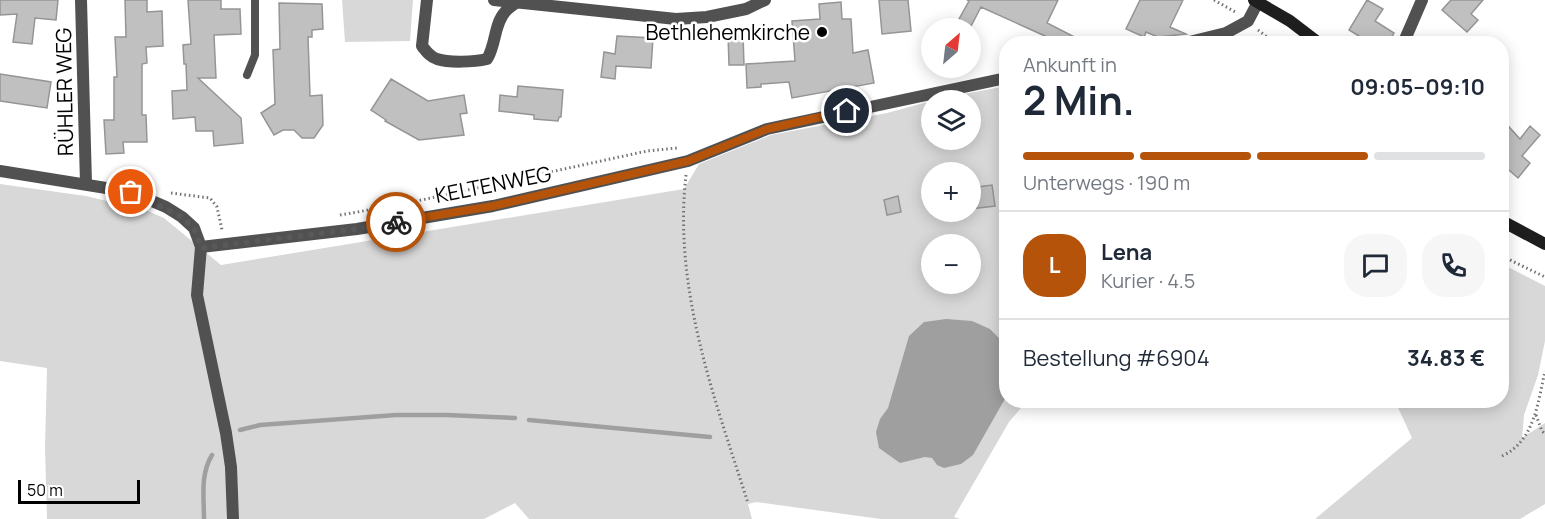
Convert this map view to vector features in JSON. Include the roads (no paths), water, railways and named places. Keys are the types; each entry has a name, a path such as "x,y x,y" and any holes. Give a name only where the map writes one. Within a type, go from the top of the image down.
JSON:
{"main road":[{"path":"1256,1 1290,21 1310,36"},
{"path":"1509,224 1545,244"}],"street":[{"name":"RÜHLER WEG","path":"81,0 86,183"},
{"path":"427,0 422,46 437,59 475,62 486,59 493,50 500,20 505,11 517,2"},
{"path":"494,0 676,19 707,17 746,9 765,0"},
{"path":"1406,36 1422,0"},
{"path":"1213,36 1226,33 1248,21 1256,1"},
{"name":"KELTENWEG","path":"201,248 357,229 493,206 688,161 767,129 999,79"},
{"path":"0,171 131,192 166,207 194,228 201,248 197,295 226,434 231,467 233,519"}],"lane":[{"path":"247,75 255,55 255,0"}],"waterway":[{"path":"240,430 260,425 396,415 515,418"},
{"path":"529,420 710,437"},
{"path":"204,519 204,478 212,455"}],"place":[{"name":"Bethlehemkirche","path":"822,32"}]}
